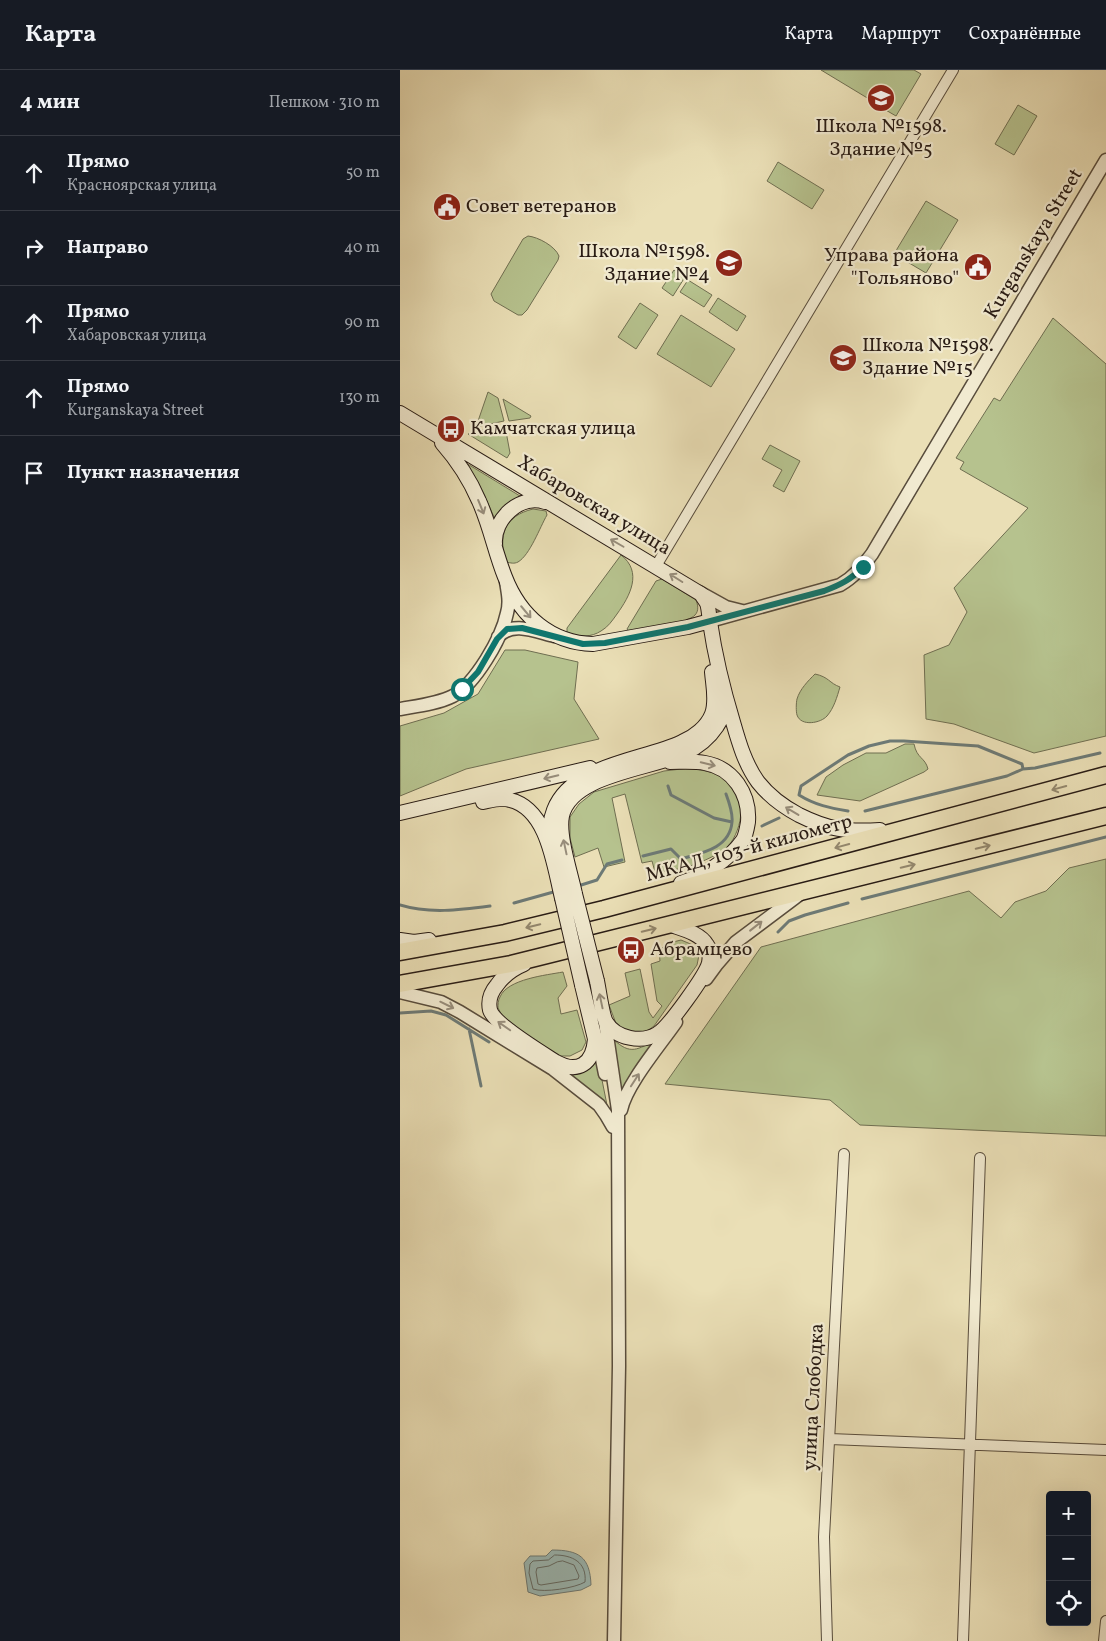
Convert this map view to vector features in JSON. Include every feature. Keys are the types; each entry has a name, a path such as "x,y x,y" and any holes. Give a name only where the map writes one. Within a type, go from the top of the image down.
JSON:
{"highway":[{"name":"МКАД, 103-й километр","path":"400,952 505,933 604,909 1106,775"},
{"path":"400,984 511,964 1106,816"}],"main road":[{"name":"Хабаровская улица","path":"400,413 697,591"},
{"name":"Хабаровская улица","path":"425,428 444,445 464,473 479,500 505,578 531,618 540,626 557,637 574,643 594,644 688,627 710,621"},
{"path":"496,549 496,532 500,522 512,509 521,503 532,500 552,504"},
{"path":"697,591 707,603 724,691 738,740 748,765 758,782 772,797 789,810 833,829 856,832 888,830 957,816"},
{"path":"671,925 701,938 707,945 710,954 709,964 668,1025 658,1034 635,1039 624,1036 605,1022 561,829 562,815 568,803 580,790 654,758 704,728 712,715 715,703 709,649 703,634 696,629 688,627"},
{"path":"400,813 692,750 712,733 721,720 725,706 724,691"},
{"path":"550,848 550,823 554,809 563,794 575,782 592,772 654,758 705,763 728,773 738,783 745,796 749,811 744,839 732,853 713,868 686,882 604,909"},
{"path":"400,822 494,800 508,799 525,806 532,813 541,826 550,848 595,1039 591,1057 584,1064 575,1068 565,1067 556,1062 497,1021 490,1011 489,999 494,988 505,975 518,966 550,954"},
{"path":"400,940 414,942 505,933"}],"street":[{"path":"656,566 953,70"},
{"name":"Kurganskaya Street","path":"710,621 807,596 840,585 863,567 1106,160"},
{"path":"400,709 453,696 478,672 497,639 507,614 509,604 505,578"},
{"name":"Хабаровская улица","path":"697,591 726,607 744,611"},
{"path":"497,639 507,629 513,628 522,628 557,637"},
{"path":"615,1126 622,1101 633,1082 717,964 736,942 803,892"},
{"path":"400,992 441,1002 553,1069 598,1106 615,1126"},
{"path":"605,1022 617,1098 615,1126"},
{"path":"591,1025 601,1054 615,1126 618,1154 620,1366 614,1641"},
{"name":"улица Слободка","path":"827,1641 824,1537 844,1154"},
{"path":"963,1641 980,1158"},
{"path":"830,1439 1106,1450"},
{"path":"1104,1641 1106,1621"}],"green space":[{"name":"Школа №1598. Здание №5","path":"821,70 914,70 921,74 896,116 872,102 874,99 869,99"},
{"path":"1018,105 1037,116 1014,155 995,144"},
{"path":"778,162 824,190 812,209 767,181"},
{"path":"926,201 958,220 926,273 894,254"},
{"path":"528,236 546,243 559,256 527,310 522,315 518,315 494,301 491,294 523,239"},
{"path":"674,270 685,277 673,296 662,288"},
{"path":"688,280 712,295 704,307 680,292"},
{"path":"718,298 746,316 737,331 709,312"},
{"path":"640,303 658,315 636,349 618,337"},
{"path":"681,315 735,349 711,387 657,354"},
{"path":"1053,318 1106,364 1106,736 1034,753 954,724 926,719 924,655 949,645 967,612 954,588 1028,508 960,469 964,462 956,458 994,398 1000,401"},
{"path":"488,392 498,398 504,421 476,427"},
{"path":"503,399 531,416 530,418 509,421"},
{"path":"505,426 510,453 507,458 468,434 491,428"},
{"path":"770,445 800,461 784,492 773,486 782,470 762,459"},
{"path":"466,463 520,497 506,505 494,517 486,499 464,464"},
{"path":"533,509 546,511 547,515 527,553 518,562 506,562 503,536 506,528 515,517"},
{"path":"621,555 628,562 633,576 630,592 622,607 608,626 597,633 586,636 570,635 567,632 567,628"},
{"path":"662,579 696,600 698,608 695,615 684,621 629,632 627,629 656,581"},
{"path":"505,650 525,650 578,662 574,699 599,739 466,769 400,796 400,726 444,713 478,694"},
{"path":"815,674 840,687 827,716 811,723 799,719 796,710 798,695"},
{"path":"905,744 914,744 917,753 928,769 860,801 817,795 826,777 843,765 866,753 886,753"},
{"path":"690,768 718,775 732,785 737,792 741,810 740,820 728,847 706,860 689,866 655,872 652,861 642,863 625,794 612,798 625,862 604,867 598,848 575,857 570,838 570,817 579,804 594,792 664,771"},
{"path":"1106,859 1106,1136 860,1125 830,1100 665,1084 761,947 969,891 1001,918 1015,902 1046,891 1069,868"},
{"path":"681,940 693,945 699,955 697,965 654,1026 643,1034 627,1032 617,1026 609,1005 630,996 625,973 640,969 649,1012 653,1018 662,1006 657,1001 651,964 660,961 659,950 669,943"},
{"path":"563,972 567,986 558,998 561,1014 577,1010 586,1042 582,1050 570,1056 557,1056 504,1019 498,1008 500,997 511,986 538,976"},
{"path":"613,1039 625,1048 630,1049 639,1048 657,1040 620,1096"},
{"path":"598,1060 607,1105 580,1083 568,1076 585,1071"}],"water":[{"path":"552,1550 561,1550 581,1557 588,1568 591,1585 581,1590 540,1596 528,1592 524,1563 530,1556 546,1556"}],"waterway":[{"path":"848,811 823,806 799,795 801,786 848,755 869,746 890,741 978,746 1022,764 1023,769"},
{"path":"865,811 1007,776 1023,769 1100,753"},
{"path":"668,786 671,795 714,818 732,822"},
{"path":"643,856 671,849 681,859 706,852 721,844 730,831 732,822 726,794"},
{"path":"762,826 779,818"},
{"path":"862,899 1106,837"},
{"path":"578,886 597,880 607,864 622,860"},
{"path":"514,903 557,891"},
{"path":"778,932 789,921 848,903"},
{"path":"400,905 422,910 456,910 490,906"},
{"path":"400,1013 431,1011 446,1015 489,1042"},
{"path":"469,1029 481,1086"}],"place":[{"name":"Школа №1598. Здание №5","path":"881,98"},
{"name":"Совет ветеранов","path":"447,207"},
{"name":"Школа №1598. Здание №4","path":"729,263"},
{"name":"Управа района \"Гольяново\"","path":"978,267"},
{"name":"Школа №1598. Здание №15","path":"843,358"},
{"name":"Камчатская улица","path":"451,429"},
{"name":"Абрамцево","path":"631,950"}],"route":[{"path":"462,689 478,672 497,639 507,629 522,628 574,643 605,643 688,627 824,591 840,585 863,567"}]}
